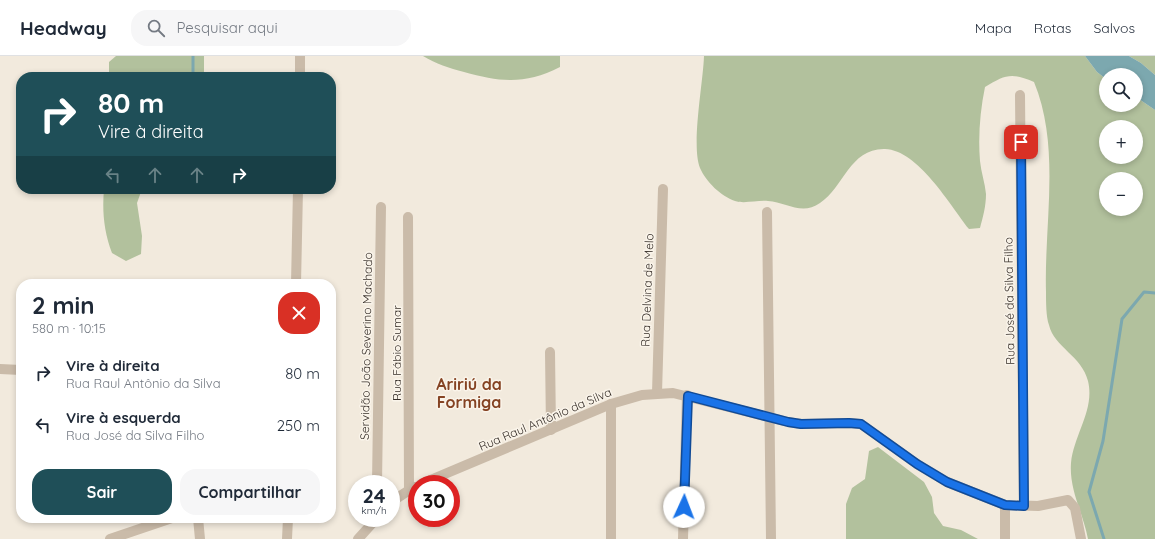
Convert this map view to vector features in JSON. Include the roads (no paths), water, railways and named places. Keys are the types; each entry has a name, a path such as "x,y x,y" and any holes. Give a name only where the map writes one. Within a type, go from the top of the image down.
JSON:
{"street":[{"path":"300,56 300,72"},
{"name":"Rua José da Silva Filho","path":"1020,95 1024,506"},
{"name":"Rua Delvina de Melo","path":"657,392 663,189"},
{"path":"296,279 298,194"},
{"name":"Servidão João Severino Machado","path":"377,475 381,207"},
{"path":"767,212 771,539"},
{"name":"Rua Fábio Sumar","path":"408,216 413,475"},
{"path":"550,352 551,430"},
{"path":"0,369 16,370"},
{"name":"Rua Raul Antônio da Silva","path":"443,475 611,404 657,392 673,393 770,418 801,424 844,422 861,424 917,464 947,482 1005,505 1038,506 1068,500 1075,508 1081,539"},
{"path":"683,539 688,396"},
{"path":"611,404 611,539"},
{"path":"1005,505 1005,539"},
{"path":"110,539 157,523"},
{"path":"198,523 200,539"},
{"path":"287,539 288,523"},
{"path":"358,539 369,527"}],"water":[{"path":"1085,56 1129,56 1141,63 1155,75 1155,110 1143,102 1143,68 1099,68 1099,74"}],"waterway":[{"path":"193,56 193,72"},
{"path":"1104,539 1089,492 1103,441 1122,319 1144,292 1155,293"}],"district":[{"name":"Aririú da Formiga","path":"469,393"}]}
